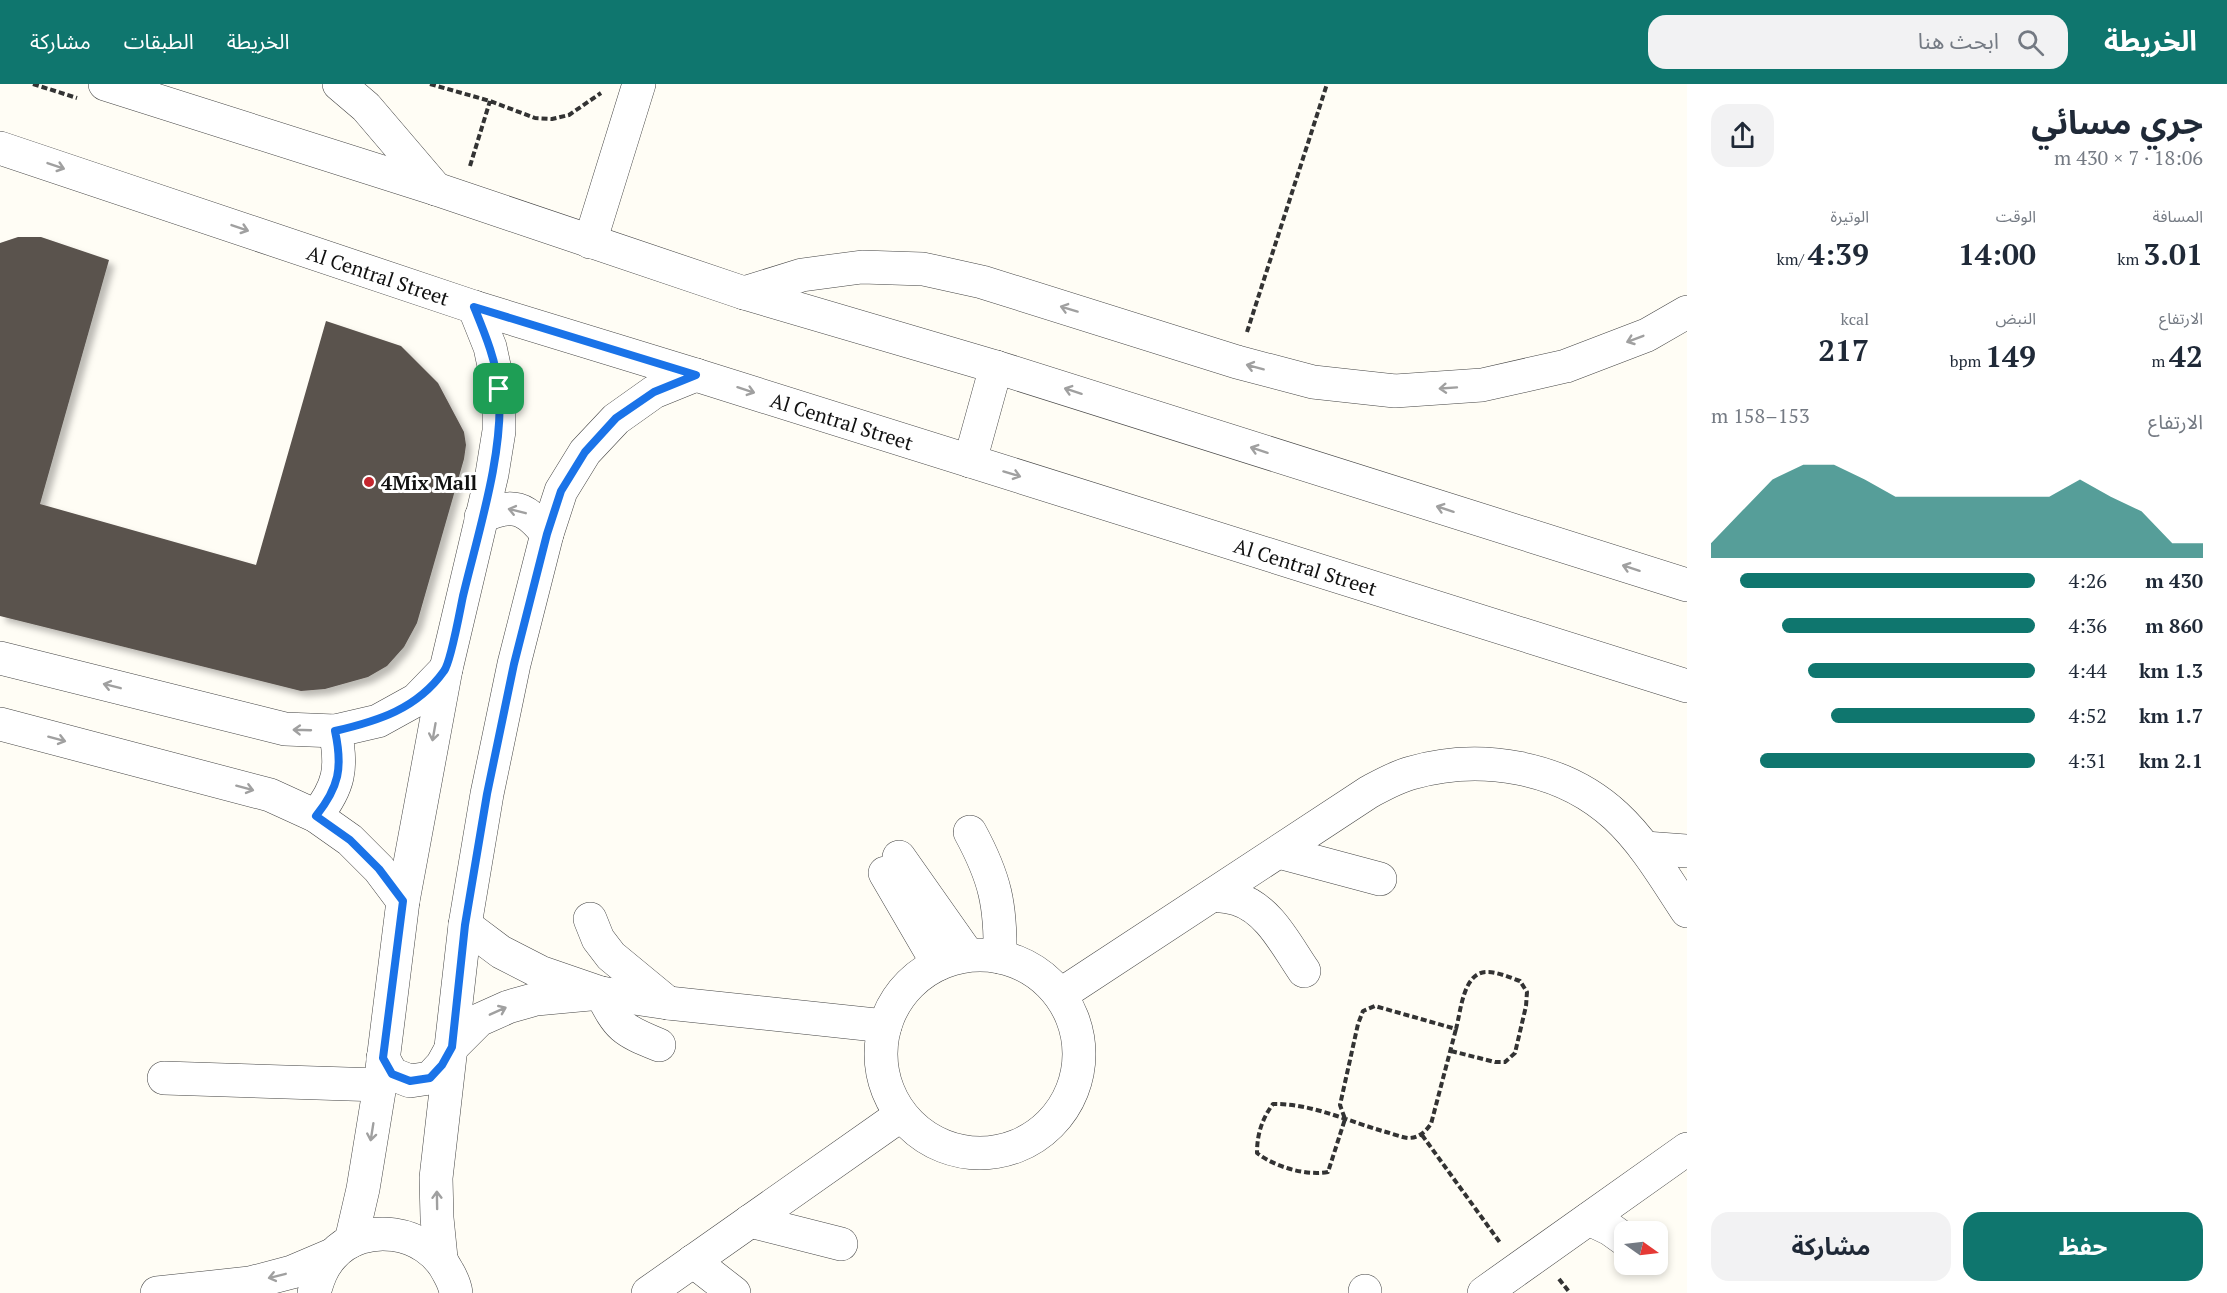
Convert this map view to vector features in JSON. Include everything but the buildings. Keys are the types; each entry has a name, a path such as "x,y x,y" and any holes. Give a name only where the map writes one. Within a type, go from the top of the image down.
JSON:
{"street":[{"path":"105,84 448,193 744,293 996,367 1687,585"},
{"path":"339,84 366,107 448,193"},
{"path":"590,242 639,84"},
{"name":"Al Central Street","path":"8,158 474,307 1687,686"},
{"path":"744,293 802,275 852,268 922,270 982,282 1237,362 1313,382 1395,392 1482,385 1566,366 1647,335 1687,312"},
{"path":"314,1293 319,1275 342,1248 363,1189 382,1072 403,901 446,669 499,431 499,389 490,346 474,307"},
{"path":"970,461 996,367"},
{"path":"456,1293 441,1258 436,1178 465,925 500,729 547,534 561,491 585,452 616,418 654,392 696,375"},
{"path":"481,517 498,509 518,509 535,518 547,534"},
{"path":"0,658 285,729 335,731 378,721 416,700 446,669"},
{"path":"0,724 270,795 316,816 350,840 379,869 403,901"},
{"path":"316,816 330,798 339,777 340,754 335,731"},
{"path":"1060,995 1369,792 1409,773 1452,764 1496,763 1539,772 1580,790 1615,816 1645,848 1687,911"},
{"path":"970,832 986,861 997,892 1001,925 1000,957"},
{"path":"1645,848 1687,851"},
{"path":"1279,852 1380,879"},
{"path":"892,865 953,960"},
{"path":"1213,895 1238,899 1260,912 1276,930 1304,971"},
{"path":"590,919 598,939 611,956 668,1003"},
{"path":"465,925 501,951 540,972 600,993 668,1003 885,1026"},
{"path":"1000,957 1033,970 1060,995 1074,1022 1079,1053 1075,1084 1061,1111 1040,1134 1012,1148 982,1154 951,1150 924,1136 901,1115 889,1095 882,1072 881,1049 885,1026 897,1000 914,979 953,960 1000,957"},
{"path":"600,993 614,1020 624,1028 659,1045"},
{"path":"164,1078 382,1072 410,1081 430,1078 442,1065 452,1047 479,1020 508,1007 537,999 600,993"},
{"path":"648,1293 901,1115"},
{"path":"1500,1284 1687,1149"},
{"path":"1589,1219 1614,1232"},
{"path":"750,1221 841,1244"},
{"path":"157,1293 250,1283 292,1272 342,1248 383,1232 415,1239 441,1258"},
{"path":"693,1261 734,1293"}],"path":[{"path":"430,84 490,101 535,118 552,119 569,115 607,89"},
{"path":"1237,362 1327,84"},
{"path":"448,193 490,101"},
{"path":"1451,1051 1495,1062 1505,1062 1515,1053 1527,992 1520,981 1489,972 1477,974 1469,982 1431,1124 1422,1135 1409,1138 1356,1124 1345,1119 1287,1103 1273,1104 1262,1123 1257,1139 1257,1153 1269,1162 1317,1174 1328,1172 1345,1119 1340,1105 1363,1011 1375,1006 1456,1029"},
{"path":"1422,1135 1500,1284"}],"place":[{"name":"4Mix Mall","path":"369,482"}],"route":[{"path":"474,307 696,375 654,392 616,418 585,452 561,491 547,534 514,664 487,794 465,925 452,1047 442,1065 430,1078 410,1081 392,1074 383,1058 403,901 379,869 350,840 316,816 330,798 339,777 340,754 335,731 378,721 416,700 446,669 492,474 499,431 499,389 490,346 474,307"}]}
